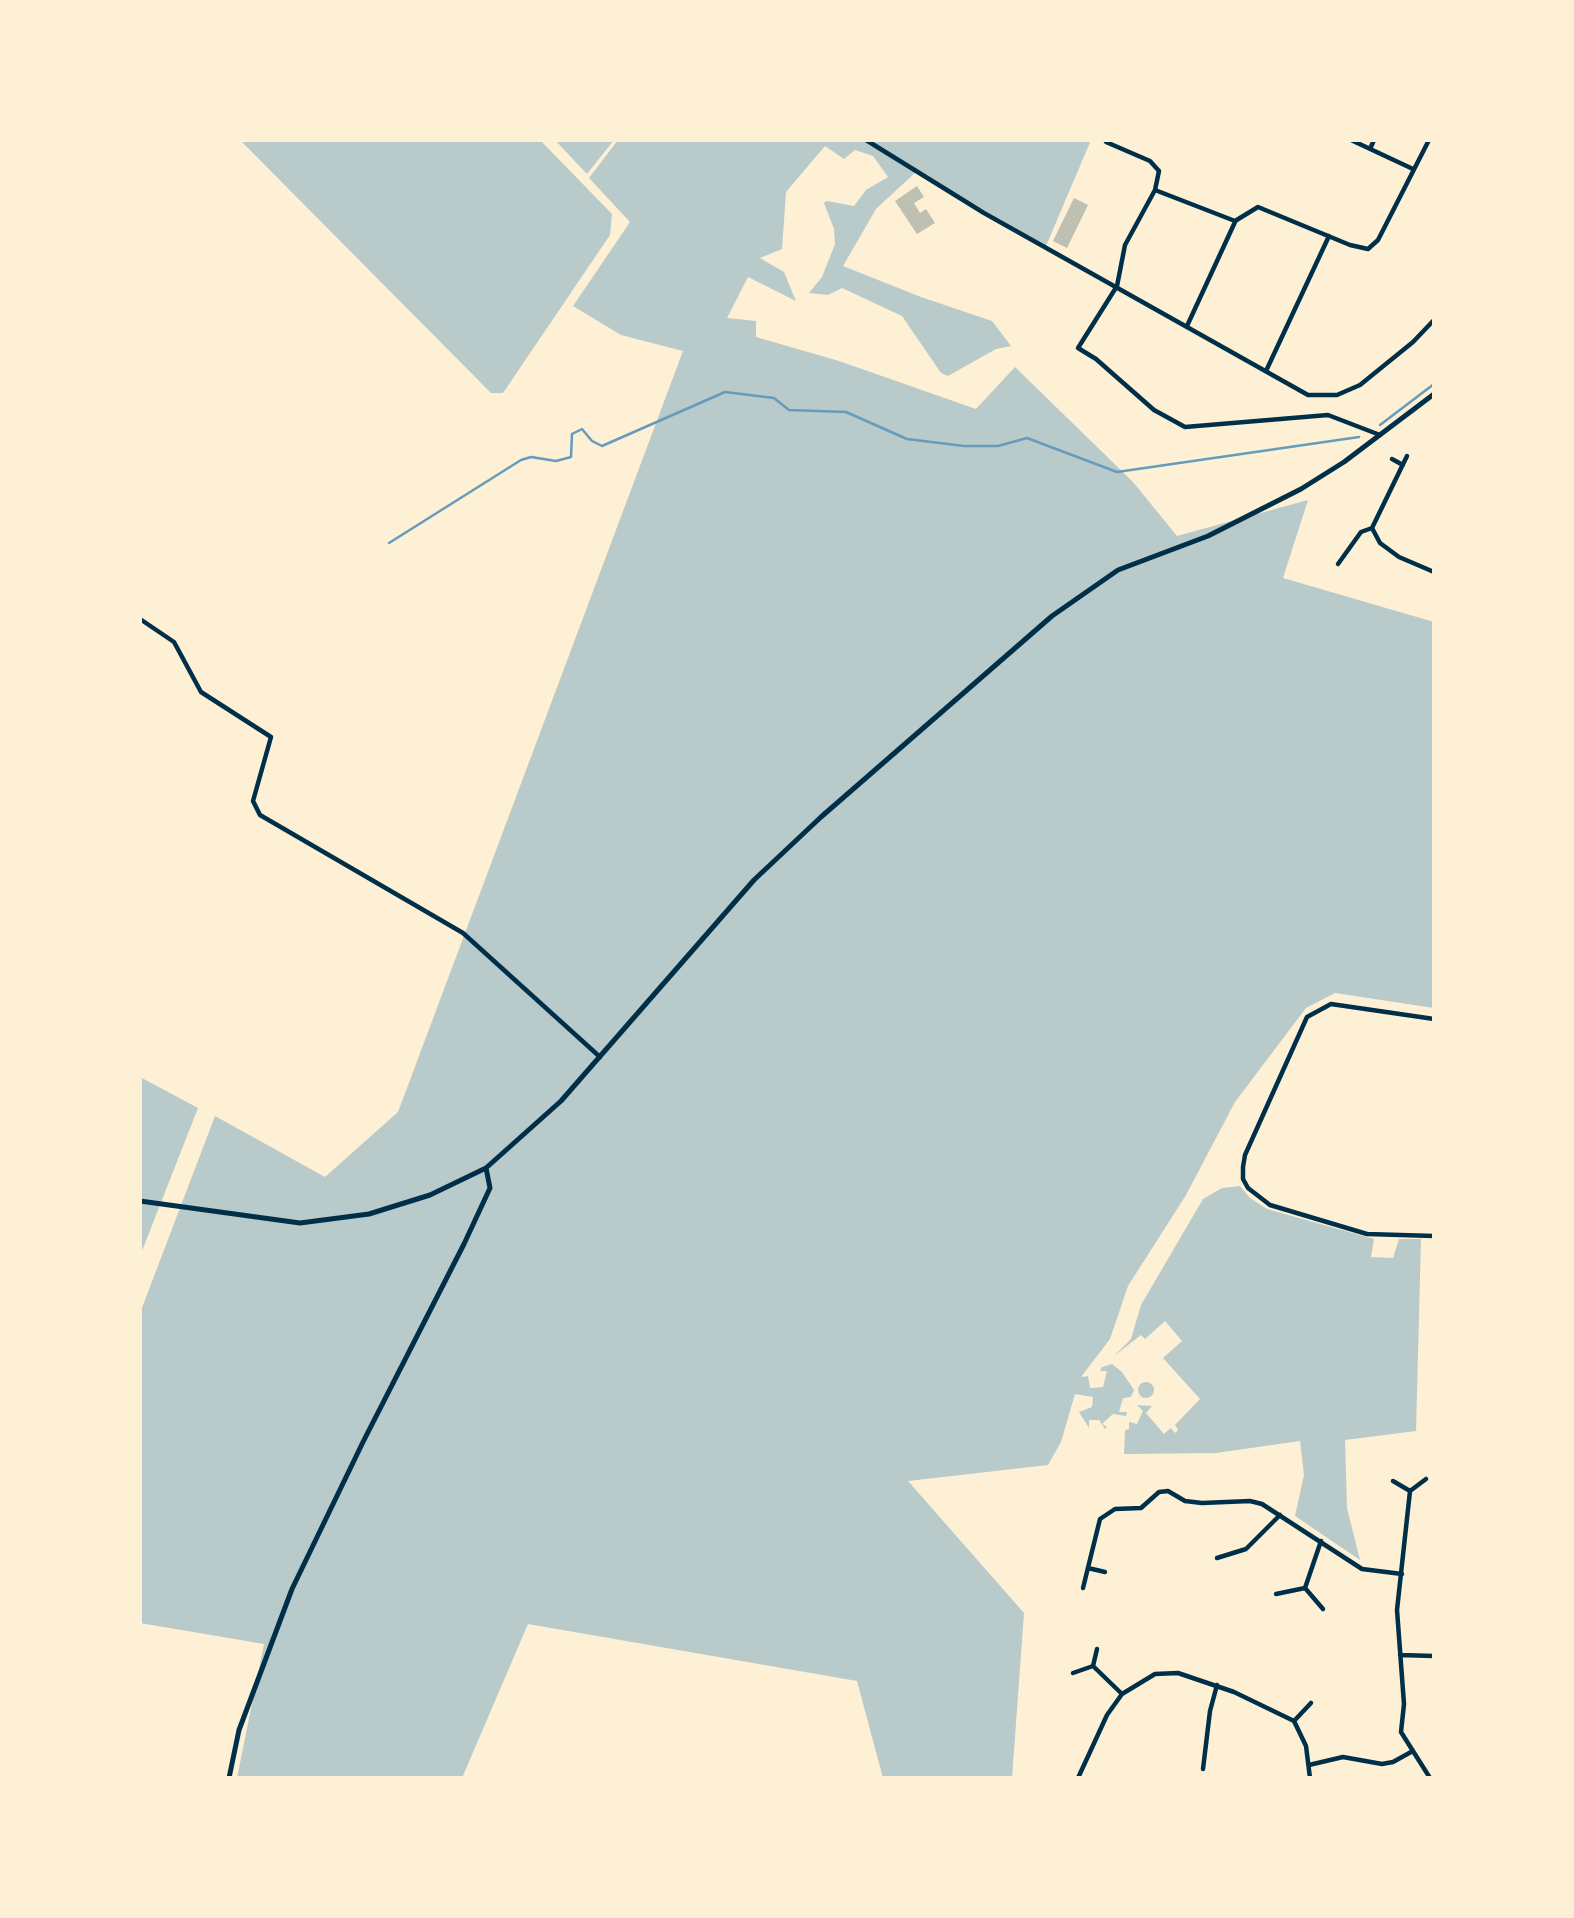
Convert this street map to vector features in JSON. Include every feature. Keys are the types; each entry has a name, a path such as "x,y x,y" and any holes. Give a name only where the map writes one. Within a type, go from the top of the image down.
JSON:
{"street":[{"path":"866,140 959,198 1308,395 1336,395 1360,385 1413,342 1434,320"},
{"path":"1351,140 1413,169"},
{"path":"1370,149 1374,140"},
{"path":"1187,326 1235,221 1258,207 1362,249 1374,246 1429,140"},
{"path":"1106,142 1150,161 1159,171 1155,190 1125,245 1117,286 1078,348 1096,359 1154,410 1185,427 1328,415 1380,435"},
{"path":"1155,190 1235,221"},
{"path":"1266,371 1329,236"},
{"path":"140,1201 300,1223 369,1214 430,1195 486,1168 561,1101 754,880 821,817 1052,616 1118,569 1208,536 1301,489 1434,394"},
{"path":"1338,564 1361,532 1372,528 1407,456"},
{"path":"1392,459 1403,465"},
{"path":"1372,528 1380,543 1399,557 1434,572"},
{"path":"140,619 174,642 201,692 271,737 253,801 260,815 463,933 600,1057"},
{"path":"1434,1019 1331,1004 1307,1017 1297,1034 1242,1167 1248,1188 1270,1205 1367,1234 1434,1236"},
{"path":"229,1778 239,1730 292,1590 480,1210 490,1188 486,1168"},
{"path":"1426,1479 1410,1491 1397,1614 1404,1704 1401,1732 1411,1752 1430,1778"},
{"path":"1393,1480 1410,1491"},
{"path":"1083,1588 1100,1519 1115,1509 1141,1508 1159,1492 1168,1491 1185,1500 1202,1503 1250,1501 1280,1515 1362,1569 1402,1574"},
{"path":"1217,1558 1246,1549 1280,1515"},
{"path":"1305,1588 1321,1541"},
{"path":"1088,1569 1105,1572"},
{"path":"1276,1594 1305,1588"},
{"path":"1305,1588 1323,1609"},
{"path":"1093,1666 1097,1649"},
{"path":"1400,1655 1434,1656"},
{"path":"1073,1673 1093,1666"},
{"path":"1093,1666 1122,1694"},
{"path":"1078,1778 1107,1714 1122,1694 1155,1674 1178,1673 1217,1685 1278,1711 1294,1721 1301,1730 1310,1778"},
{"path":"1203,1769 1210,1711 1217,1685"},
{"path":"1294,1721 1311,1703"},
{"path":"1308,1765 1343,1757 1382,1764 1411,1752"}],"shaded area":[{"path":"240,140 540,140 612,214 610,235 503,393 491,393"},
{"path":"555,140 614,140 587,174"},
{"path":"618,140 1091,140 1046,246 917,171 876,209 843,266 992,321 1011,346 996,349 948,376 941,373 902,316 842,288 828,295 809,293 822,277 835,244 834,229 824,203 827,201 854,206 866,190 888,177 873,156 855,150 844,159 825,146 786,192 782,249 760,258 784,272 796,301 748,277 727,318 756,321 756,337 839,361 976,409 1015,367 1133,482 1177,536 1308,500 1283,578 1434,622 1434,1008 1335,993 1306,1008 1235,1102 1186,1195 1128,1286 1110,1339 1081,1377 1088,1376 1090,1388 1103,1387 1107,1371 1100,1371 1102,1367 1112,1364 1122,1372 1134,1390 1131,1397 1123,1398 1119,1412 1127,1412 1126,1416 1113,1414 1102,1424 1107,1427 1105,1429 1099,1420 1089,1420 1089,1428 1079,1412 1092,1407 1093,1397 1075,1394 1061,1442 1048,1465 908,1481 1024,1613 1012,1778 883,1778 857,1681 528,1624 462,1778 237,1778 264,1644 140,1623 140,1313 215,1116 325,1177 398,1112 683,351 621,335 573,306 630,222 589,178"},
{"path":"140,1077 198,1108 140,1256"},
{"path":"1240,1186 1250,1198 1267,1209 1374,1239 1371,1257 1393,1258 1399,1239 1421,1239 1416,1431 1345,1440 1347,1508 1360,1560 1295,1516 1304,1475 1300,1441 1216,1453 1124,1454 1125,1430 1129,1429 1129,1422 1137,1424 1143,1411 1137,1405 1152,1406 1146,1413 1164,1434 1171,1428 1175,1433 1178,1430 1175,1425 1200,1399 1163,1358 1182,1341 1165,1321 1145,1339 1141,1335 1114,1356 1131,1339 1141,1305 1203,1199 1222,1188"},
{"path":"1143,1382 1149,1382 1154,1390 1152,1396 1143,1398 1138,1393 1138,1387"}],"building":[{"path":"917,186 924,197 914,203 920,213 926,209 935,223 917,234 895,201"},
{"path":"1074,198 1088,205 1067,248 1053,241"}],"waterway":[{"path":"1380,425 1434,384"},
{"path":"389,543 521,460 531,457 556,461 571,457 572,434 582,429 592,441 602,446 725,392 774,398 789,410 846,412 907,439 964,446 998,446 1027,438 1117,472 1359,437"}]}
